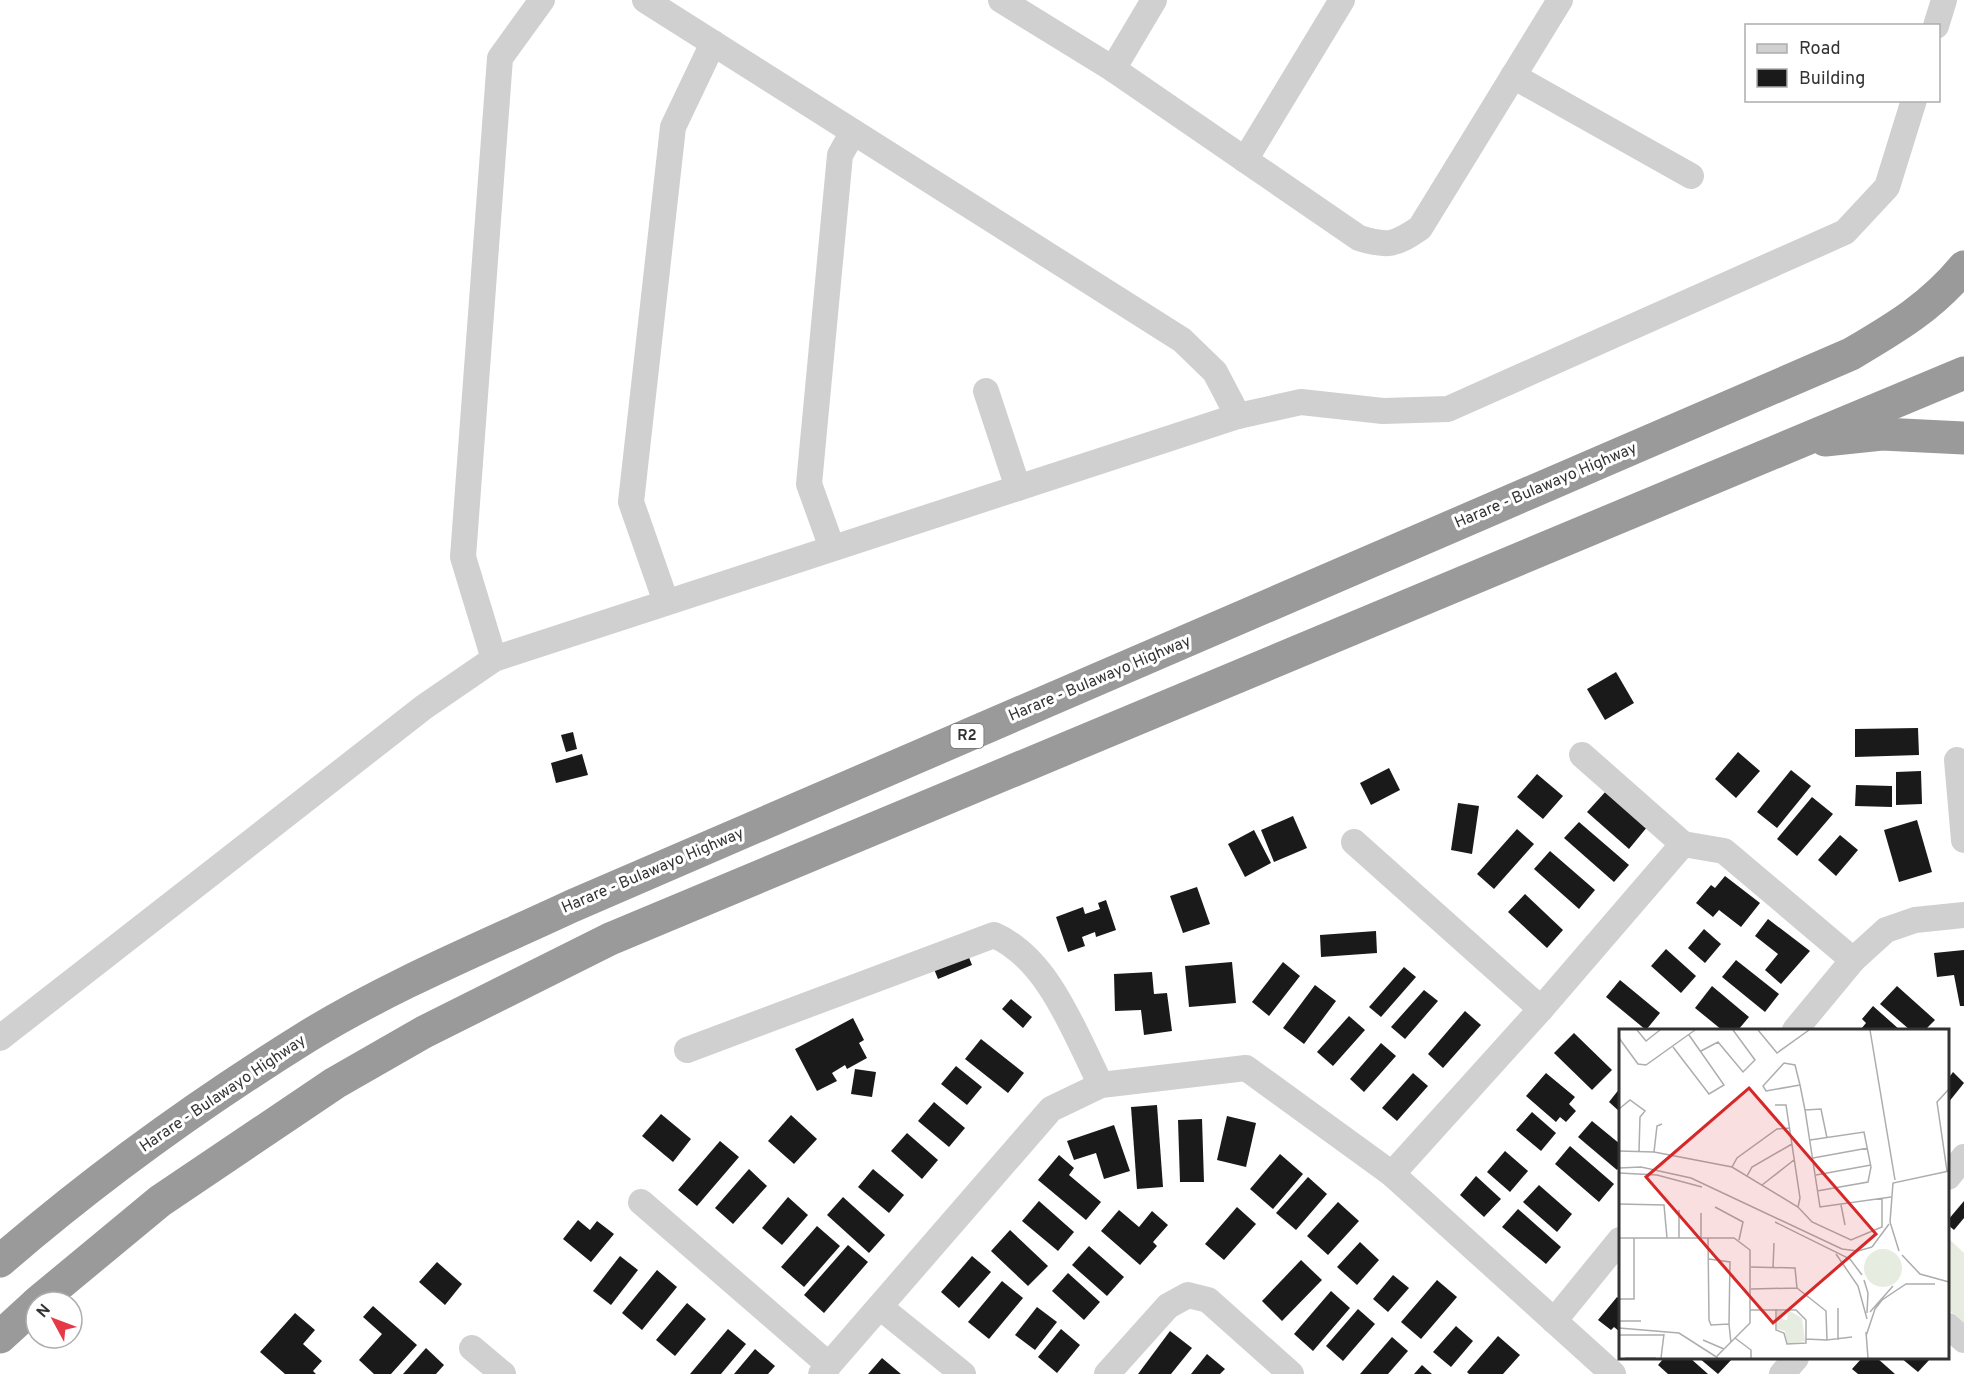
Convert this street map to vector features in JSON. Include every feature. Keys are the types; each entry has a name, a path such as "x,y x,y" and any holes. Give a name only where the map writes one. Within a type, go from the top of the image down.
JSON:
{"highway":[{"name":"Harare - Bulawayo Highway","path":"0,1261 61,1208 164,1132 309,1036 381,997 583,902 1851,354 1908,320 1944,292 1964,267"},
{"path":"53,1290 160,1201 335,1083 505,990 610,939 1788,444 1964,373"},
{"path":"1788,444 1882,434 1964,438"},
{"path":"0,1337 24,1315"}],"street":[{"path":"494,659 463,556 500,58 542,0"},
{"path":"645,0 1182,340 1215,372 1238,416"},
{"path":"1001,0 1113,69 1359,238 1384,246 1402,240 1420,228 1560,0"},
{"path":"1113,69 1154,0"},
{"path":"1245,160 1342,0"},
{"path":"1937,24 1944,0"},
{"path":"666,602 630,502 673,127 713,43"},
{"path":"1513,76 1691,176"},
{"path":"0,1038 424,706 494,659 1238,416 1301,402 1383,411 1448,409 1845,232 1887,187 1913,102"},
{"path":"832,548 809,484 840,155 853,132"},
{"path":"986,392 1018,488"},
{"path":"1582,754 1683,844 1724,851 1853,960"},
{"path":"1957,760 1964,840"},
{"path":"1354,842 1541,1009"},
{"path":"1392,1174 1541,1009 1683,844"},
{"path":"1796,1029 1853,960 1886,930 1915,920 1964,915"},
{"path":"687,1050 994,935 1007,940 1037,967 1101,1085"},
{"path":"641,1202 825,1370 1051,1108 1101,1085 1246,1068 1392,1174 1613,1374"},
{"path":"1949,1175 1964,1156"},
{"path":"1554,1321 1619,1241"},
{"path":"1107,1374 1168,1306 1188,1295 1208,1300 1291,1374"},
{"path":"880,1307 963,1374"},
{"path":"1949,1328 1964,1340"},
{"path":"472,1348 503,1374"},
{"path":"1782,1374 1795,1359"}],"shaded area":[{"path":"1949,1239 1964,1253 1964,1323 1949,1310"}],"building":[{"path":"1616,672 1634,703 1605,720 1587,689"},
{"path":"1918,728 1919,755 1855,757 1855,729"},
{"path":"573,732 577,749 566,752 561,735"},
{"path":"1738,752 1760,771 1736,798 1715,779"},
{"path":"582,754 588,775 556,783 551,763"},
{"path":"1389,768 1400,790 1371,805 1360,783"},
{"path":"1791,770 1811,786 1777,828 1757,812"},
{"path":"1921,771 1922,804 1896,805 1896,772"},
{"path":"1537,774 1563,796 1543,819 1517,797"},
{"path":"1856,785 1892,786 1892,807 1855,806"},
{"path":"1607,790 1648,826 1629,849 1587,812"},
{"path":"1812,797 1833,814 1797,856 1777,839"},
{"path":"1458,803 1479,806 1472,854 1451,850"},
{"path":"1293,816 1307,848 1274,862 1261,830"},
{"path":"1917,820 1932,872 1899,882 1884,830"},
{"path":"1579,822 1629,865 1614,882 1564,838"},
{"path":"1517,829 1534,844 1494,889 1477,874"},
{"path":"1254,830 1271,863 1245,877 1228,844"},
{"path":"1840,835 1858,850 1836,876 1818,860"},
{"path":"1550,851 1595,890 1579,909 1534,869"},
{"path":"1725,876 1760,903 1741,927 1719,910 1713,917 1696,903 1711,885 1715,888"},
{"path":"1197,887 1210,924 1183,933 1170,896"},
{"path":"1525,894 1563,930 1547,948 1508,912"},
{"path":"1106,900 1116,930 1096,937 1095,932 1082,937 1085,946 1068,952 1056,917 1083,907 1085,914 1100,909 1098,903"},
{"path":"1768,919 1810,951 1781,984 1765,970 1778,954 1755,936"},
{"path":"1704,929 1721,944 1705,963 1688,948"},
{"path":"1376,931 1377,953 1321,957 1320,935"},
{"path":"1666,949 1696,976 1681,993 1651,966"},
{"path":"1964,950 1964,1006 1960,1006 1954,975 1937,977 1934,953"},
{"path":"968,955 972,965 938,979 934,969"},
{"path":"1736,960 1779,994 1765,1012 1722,977"},
{"path":"1232,962 1236,1003 1189,1007 1185,966"},
{"path":"1283,962 1300,976 1269,1016 1252,1002"},
{"path":"1404,967 1416,977 1381,1017 1369,1007"},
{"path":"1152,972 1154,994 1167,993 1172,1031 1144,1035 1141,1010 1115,1011 1114,974"},
{"path":"1620,980 1660,1013 1645,1029 1606,997"},
{"path":"1315,985 1336,1001 1304,1044 1283,1028"},
{"path":"1712,986 1749,1017 1739,1029 1721,1029 1695,1008"},
{"path":"1897,986 1935,1020 1926,1029 1909,1029 1880,1004"},
{"path":"1424,990 1438,1001 1405,1039 1391,1027"},
{"path":"1011,999 1032,1017 1023,1028 1002,1009"},
{"path":"1873,1006 1899,1029 1861,1029 1866,1023 1862,1019"},
{"path":"1465,1011 1481,1025 1443,1068 1428,1054"},
{"path":"1349,1016 1365,1030 1333,1066 1317,1052"},
{"path":"853,1018 864,1040 859,1043 867,1058 847,1069 845,1065 832,1073 837,1081 817,1091 795,1049"},
{"path":"1574,1033 1612,1070 1592,1090 1554,1053"},
{"path":"981,1039 1024,1073 1008,1093 965,1059"},
{"path":"1381,1043 1396,1056 1364,1092 1350,1079"},
{"path":"956,1066 982,1087 967,1105 941,1084"},
{"path":"855,1069 876,1072 872,1097 851,1094"},
{"path":"1953,1072 1964,1083 1949,1102 1949,1078"},
{"path":"1413,1073 1428,1086 1397,1121 1382,1108"},
{"path":"1546,1073 1575,1097 1569,1104 1576,1111 1566,1122 1560,1117 1556,1122 1526,1096"},
{"path":"1619,1089 1619,1111 1609,1102"},
{"path":"934,1102 965,1128 949,1147 918,1121"},
{"path":"1157,1105 1163,1187 1137,1189 1131,1107"},
{"path":"1532,1112 1556,1133 1541,1151 1516,1130"},
{"path":"661,1114 691,1139 673,1162 642,1136"},
{"path":"791,1115 817,1139 794,1164 768,1141"},
{"path":"1227,1116 1256,1123 1246,1167 1217,1160"},
{"path":"1202,1119 1204,1182 1180,1182 1178,1120"},
{"path":"1592,1121 1619,1143 1617,1170 1578,1137"},
{"path":"1114,1125 1130,1171 1104,1179 1096,1153 1074,1160 1067,1141"},
{"path":"907,1133 938,1160 922,1179 891,1151"},
{"path":"720,1141 739,1157 697,1206 678,1190"},
{"path":"1570,1146 1614,1184 1599,1202 1555,1164"},
{"path":"1505,1151 1528,1171 1510,1192 1487,1172"},
{"path":"1280,1154 1303,1174 1273,1209 1250,1189"},
{"path":"1059,1155 1074,1168 1069,1175 1101,1202 1086,1220 1038,1180"},
{"path":"749,1169 767,1186 733,1224 715,1208"},
{"path":"873,1169 904,1195 889,1213 858,1187"},
{"path":"1476,1176 1501,1199 1484,1217 1460,1195"},
{"path":"1308,1177 1327,1194 1296,1230 1276,1213"},
{"path":"1539,1185 1572,1214 1557,1232 1523,1202"},
{"path":"788,1197 808,1215 782,1245 762,1228"},
{"path":"843,1197 885,1235 869,1253 827,1215"},
{"path":"1039,1201 1074,1232 1058,1251 1022,1221"},
{"path":"1964,1201 1964,1218 1954,1230 1949,1226 1949,1219"},
{"path":"1338,1202 1359,1221 1328,1255 1307,1236"},
{"path":"1237,1207 1256,1224 1224,1260 1205,1244"},
{"path":"1518,1209 1561,1247 1546,1264 1502,1227"},
{"path":"1119,1210 1139,1227 1152,1211 1168,1225 1153,1242 1157,1246 1140,1265 1101,1231"},
{"path":"578,1220 590,1230 597,1221 614,1234 591,1262 563,1239"},
{"path":"817,1226 840,1246 804,1287 781,1267"},
{"path":"1010,1230 1048,1266 1028,1286 991,1251"},
{"path":"1360,1242 1379,1260 1357,1285 1337,1267"},
{"path":"848,1245 868,1262 824,1313 804,1295"},
{"path":"1089,1246 1124,1277 1107,1296 1072,1265"},
{"path":"620,1256 638,1270 611,1305 593,1291"},
{"path":"972,1256 991,1272 959,1308 941,1292"},
{"path":"1301,1260 1322,1280 1282,1321 1262,1301"},
{"path":"437,1262 462,1284 445,1305 419,1282"},
{"path":"657,1270 677,1287 642,1330 622,1313"},
{"path":"1068,1273 1100,1302 1084,1320 1052,1291"},
{"path":"1393,1275 1409,1288 1388,1312 1373,1299"},
{"path":"1437,1280 1457,1297 1421,1339 1401,1322"},
{"path":"1002,1281 1023,1298 989,1339 968,1322"},
{"path":"1331,1291 1350,1308 1313,1351 1294,1334"},
{"path":"1617,1297 1619,1299 1619,1331 1614,1327 1611,1330 1598,1320"},
{"path":"687,1303 706,1319 675,1356 656,1340"},
{"path":"373,1306 417,1345 391,1374 374,1374 359,1360 382,1334 363,1317"},
{"path":"1037,1307 1057,1322 1035,1350 1015,1335"},
{"path":"1358,1309 1375,1324 1343,1361 1326,1346"},
{"path":"295,1313 315,1330 303,1344 322,1361 313,1371 316,1374 285,1374 260,1352"},
{"path":"1456,1326 1473,1341 1451,1367 1433,1352"},
{"path":"728,1329 746,1344 721,1374 690,1374"},
{"path":"1061,1329 1080,1345 1057,1373 1038,1357"},
{"path":"1170,1331 1192,1348 1171,1374 1138,1374"},
{"path":"1498,1336 1520,1355 1503,1374 1469,1374 1467,1372"},
{"path":"1392,1337 1408,1351 1388,1374 1360,1374"},
{"path":"426,1348 444,1365 436,1374 403,1374"},
{"path":"755,1349 775,1366 768,1374 734,1374"},
{"path":"1207,1354 1225,1369 1220,1374 1191,1374"},
{"path":"882,1358 901,1374 868,1374"},
{"path":"1663,1359 1691,1359 1708,1374 1668,1374 1658,1365"},
{"path":"1700,1359 1732,1359 1718,1374"},
{"path":"1861,1359 1878,1359 1895,1374 1858,1374 1852,1369"},
{"path":"1902,1359 1930,1359 1918,1372"},
{"path":"1422,1365 1432,1374 1414,1374"}]}
